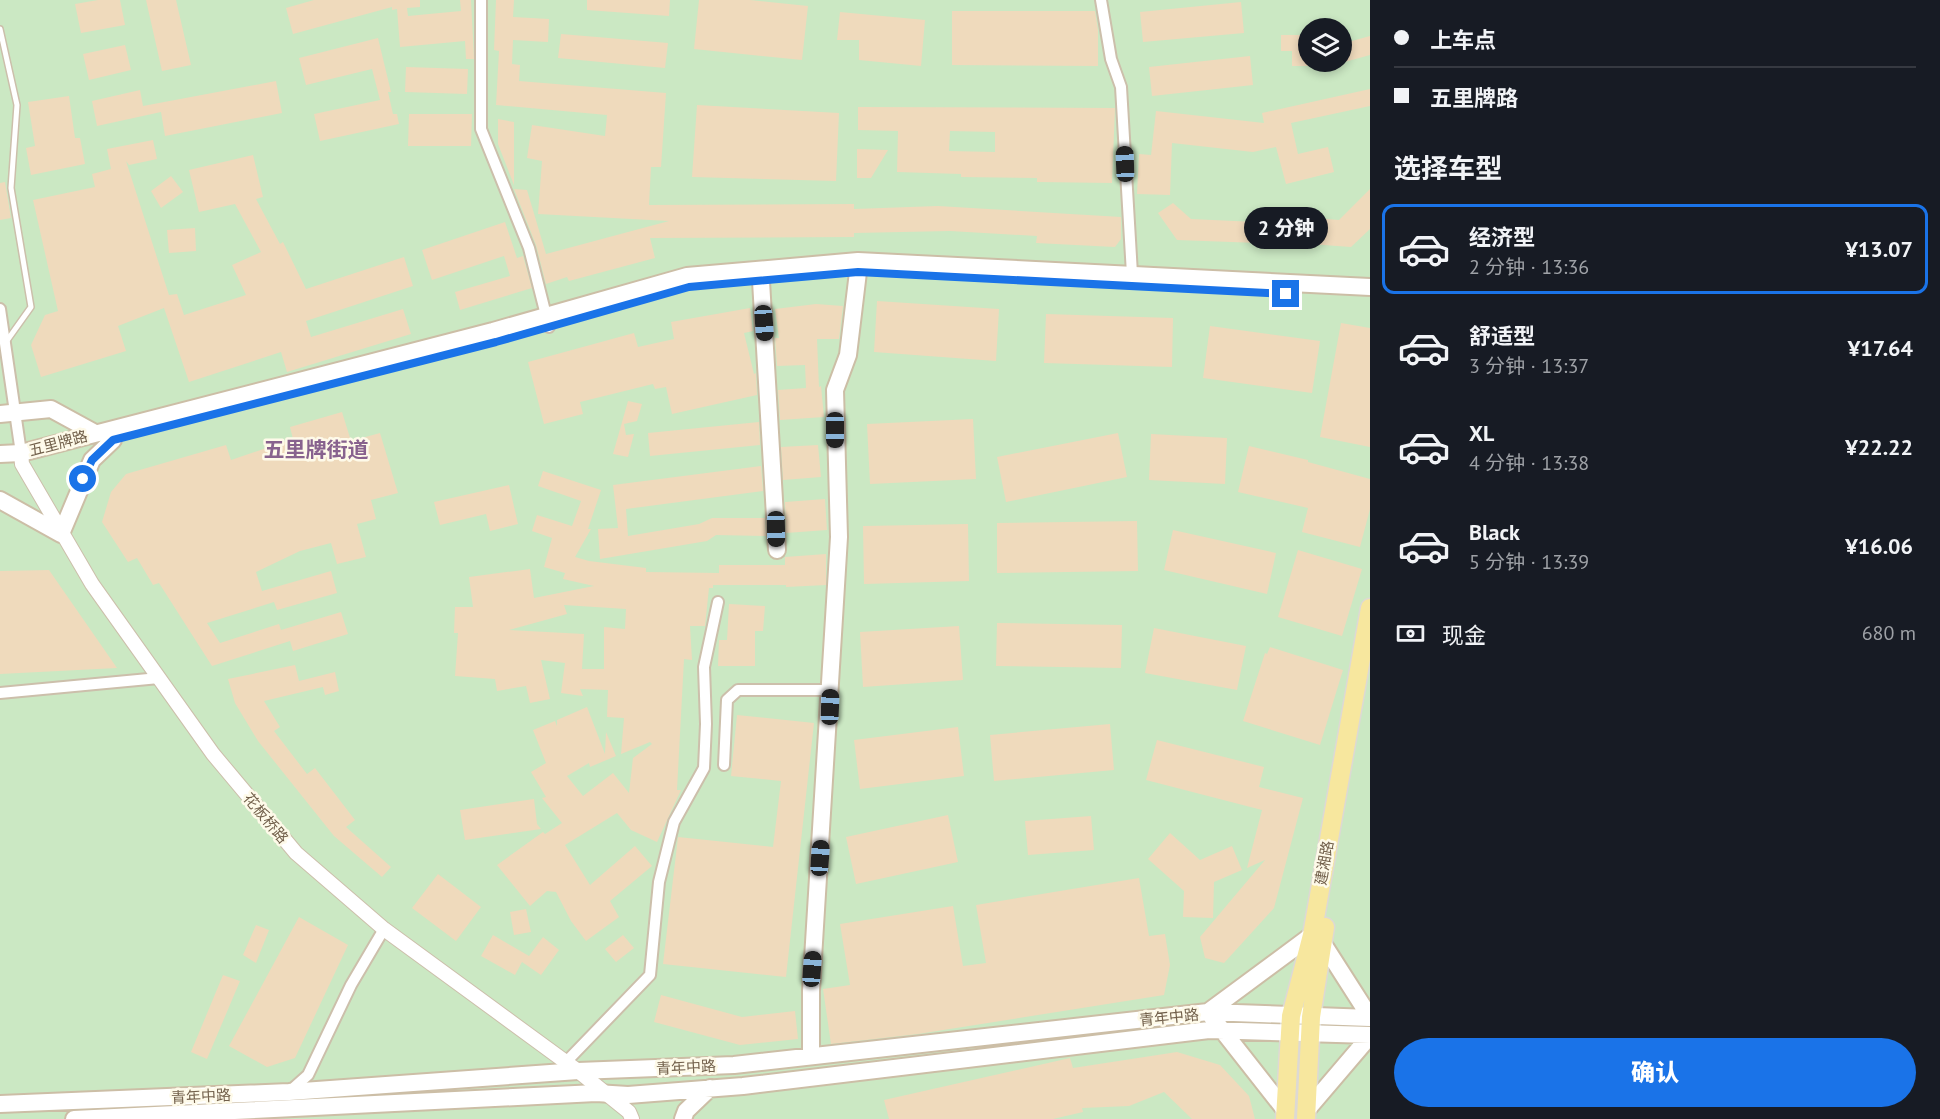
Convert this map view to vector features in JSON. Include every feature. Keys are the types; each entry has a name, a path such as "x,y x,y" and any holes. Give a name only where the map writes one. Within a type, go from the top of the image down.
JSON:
{"main road":[{"name":"五里牌路","path":"21,458 113,440 547,321 687,276 858,261 1370,288"},
{"name":"五里牌路","path":"21,458 95,434 689,287 858,272 1370,299"},
{"path":"811,1056 811,991 830,690 832,610 839,537 835,390 848,355 858,272"},
{"path":"761,281 777,550"},
{"path":"8,413 51,409 95,434"},
{"path":"0,500 61,534 92,460 113,440"},
{"path":"0,454 21,458"},
{"path":"0,465 21,458"},
{"name":"建湘路","path":"1306,1115 1317,938 1370,608"},
{"name":"建湘路","path":"1285,1115 1290,1025 1317,938 1370,679"},
{"path":"1285,1115 1208,1012 1317,938 1370,1017"},
{"name":"青年中路","path":"0,1104 289,1092 572,1067 734,1065 1208,1012 1370,1036"},
{"name":"青年中路","path":"1310,1026 1370,1017"},
{"name":"青年中路","path":"74,1119 608,1094 628,1095 710,1088 1222,1030 1290,1025"},
{"path":"1306,1115 1370,1036"},
{"path":"682,1119 686,1111 710,1088"}],"street":[{"path":"481,0 481,129 529,248 547,321"},
{"path":"1101,0 1110,59 1122,87 1132,274"},
{"path":"0,309 6,342 8,413 21,458"},
{"name":"花板桥路","path":"21,458 61,534 92,584 213,754 296,853 384,930 608,1094 629,1112 632,1119"},
{"path":"572,1067 650,975 659,882 674,822 704,768 706,723 704,667 718,602"},
{"path":"0,693 159,678"},
{"path":"724,765 727,699 738,690 830,690"},
{"path":"289,1092 308,1075 351,985 384,930"}],"lane":[{"path":"0,29 17,105 11,188 31,307 6,342"}],"green space":[{"path":"0,0 1370,0 1370,1119 0,1119"}],"building":[{"path":"98,0 120,0 125,25 81,33 75,4"},
{"path":"146,0 176,0 191,65 162,71"},
{"path":"314,0 420,0 420,7 407,8 408,16 461,11 460,0 471,0 474,59 466,59 465,41 400,47 397,9 392,10 392,7 293,34 286,8"},
{"path":"496,0 514,0 513,17 549,19 548,42 513,40 512,64 520,65 519,81 666,93 661,167 651,167 649,205 854,204 854,209 938,206 1121,217 1121,239 1115,247 1036,243 1037,236 950,231 854,233 854,237 650,238 655,258 569,281 567,277 546,284 536,245 514,189 527,190 546,254 669,221 538,214 542,161 527,158 532,125 605,136 607,115 496,105 499,51 494,50"},
{"path":"587,0 670,0 669,16 587,10"},
{"path":"699,0 750,0 808,6 802,60 694,49"},
{"path":"1241,2 1244,33 1143,42 1140,12"},
{"path":"952,11 1095,11 1098,30 1098,66 952,65"},
{"path":"840,12 925,20 921,66 859,60 859,40 837,40"},
{"path":"561,34 668,43 665,68 558,58"},
{"path":"1281,35 1298,35 1298,66 1292,66 1292,51 1281,51"},
{"path":"1370,36 1370,55 1352,60 1352,41"},
{"path":"378,38 391,92 388,92 393,114 397,114 399,124 320,141 314,114 380,100 372,69 306,85 299,58"},
{"path":"125,45 131,70 89,80 83,54"},
{"path":"1250,56 1253,85 1152,96 1149,67"},
{"path":"406,67 468,69 467,94 405,92"},
{"path":"276,81 282,113 165,136 161,112 97,126 92,101 140,90 143,106"},
{"path":"1370,89 1370,106 1291,123 1298,154 1328,147 1334,172 1286,184 1276,147 1253,152 1172,143 1170,195 1137,194 1139,154 1151,155 1156,111 1264,123 1262,113"},
{"path":"69,96 75,138 80,138 85,164 31,175 26,148 35,146 28,102"},
{"path":"697,105 839,113 836,181 692,177"},
{"path":"858,107 1115,108 1112,183 1037,182 1037,178 961,177 961,174 897,172 898,131 858,130","holes":["950,131 995,132 995,152 949,151"]},
{"path":"409,114 472,114 471,146 408,146"},
{"path":"498,119 514,122 514,185 498,144"},
{"path":"153,140 157,159 129,165 126,161 169,295 177,294 184,315 246,295 232,265 261,252 235,204 199,212 189,170 253,155 263,197 256,199 280,244 283,242 306,289 404,257 413,286 306,321 311,337 403,309 411,334 287,372 281,352 189,382 164,308 118,326 126,351 41,377 31,345 45,315 58,311 33,200 95,187 92,174 111,169 107,149"},
{"path":"857,149 888,150 871,178 857,178"},
{"path":"171,176 183,192 161,208 151,191"},
{"path":"5,182 11,218 0,220 0,183"},
{"path":"1370,189 1370,229 1351,247 1282,242 1282,244 1177,240 1158,213 1173,203 1191,219 1301,224 1302,217 1339,220"},
{"path":"505,222 517,258 523,256 532,288 460,310 455,292 510,276 504,256 432,280 422,250"},
{"path":"195,228 196,251 169,253 167,230"},
{"path":"877,301 999,309 996,361 874,352"},
{"path":"816,304 843,306 839,339 817,339 819,387 821,386 824,417 780,420 778,390 806,388 805,365 777,366 775,338 779,338 775,309"},
{"path":"750,308 753,331 744,333 754,374 756,373 757,395 672,414 666,387 655,389 653,384 580,402 583,414 544,424 528,362 634,333 638,347 674,339 671,322"},
{"path":"1046,314 1173,318 1172,367 1044,363"},
{"path":"1341,323 1370,328 1370,447 1320,437"},
{"path":"1210,326 1320,341 1312,393 1203,378"},
{"path":"628,401 642,404 637,421 624,424 626,435 634,434 628,457 613,454"},
{"path":"342,412 351,441 380,433 398,493 371,500 376,519 357,524 366,557 337,564 331,543 300,551 256,572 262,591 331,571 337,593 277,610 274,602 207,623 220,643 279,624 281,630 341,612 348,634 293,651 290,641 212,666 159,583 153,585 137,558 128,562 102,522 111,492 126,474 226,445 231,460 293,439 290,427"},
{"path":"973,419 976,479 870,484 867,424"},
{"path":"759,422 760,445 650,456 648,433"},
{"path":"1118,433 1127,477 1006,502 997,457"},
{"path":"1151,434 1227,438 1225,484 1149,480"},
{"path":"818,445 821,477 783,480 781,447"},
{"path":"1249,446 1308,460 1308,462 1370,479 1370,509 1360,547 1302,532 1308,508 1238,492"},
{"path":"761,466 763,491 626,509 628,536 699,524 712,518 765,518 766,536 716,535 707,541 600,559 598,529 618,528 613,485"},
{"path":"543,471 601,490 588,529 591,529 575,557 589,561 646,568 646,572 719,573 719,565 785,565 785,557 826,554 826,585 786,587 786,585 713,585 713,588 709,588 705,626 690,626 692,660 684,659 677,790 681,790 657,842 631,830 617,813 565,845 590,885 635,846 652,866 610,901 619,917 586,941 571,921 556,892 547,891 530,906 497,865 543,832 545,834 562,823 542,798 546,797 531,772 546,763 533,730 555,721 557,726 557,720 587,707 605,754 606,732 616,756 590,767 589,763 567,776 583,796 613,773 629,793 633,758 652,744 650,742 621,754 624,718 607,717 608,690 580,689 583,696 561,693 565,663 541,660 550,699 530,703 526,686 497,691 495,679 455,676 458,633 454,633 455,607 473,607 469,577 530,569 534,598 594,586 563,579 565,573 544,567 552,538 532,531 537,515 572,526 581,501 538,486","holes":["564,605 626,609 625,629 604,627 604,669 582,669 584,634 509,630 567,614"]},
{"path":"509,485 518,524 490,531 486,514 440,525 434,502"},
{"path":"825,499 827,530 786,533 785,502"},
{"path":"1137,521 1138,571 997,573 997,523"},
{"path":"968,524 969,581 864,584 863,526"},
{"path":"1173,530 1276,553 1267,594 1164,570"},
{"path":"1298,550 1362,569 1342,636 1278,617"},
{"path":"49,570 117,668 0,674 0,571"},
{"path":"729,604 765,606 763,631 755,631 755,666 718,666 719,640 727,640"},
{"path":"997,623 1122,625 1121,668 996,666"},
{"path":"959,626 963,680 863,687 860,632"},
{"path":"1154,628 1246,646 1237,690 1145,673"},
{"path":"1270,647 1343,670 1320,745 1243,721 1265,653 1267,654"},
{"path":"295,665 299,681 335,672 339,691 325,695 323,687 264,701 280,727 274,731 307,774 315,768 355,820 346,827 391,867 382,877 334,836 258,741 235,703 228,679"},
{"path":"737,715 814,723 786,977 663,964 678,837 773,847 781,781 731,776"},
{"path":"1110,724 1114,770 994,781 990,735"},
{"path":"958,727 964,776 860,789 854,740"},
{"path":"1157,740 1264,767 1259,787 1303,798 1274,908 1224,963 1205,958 1200,937 1265,860 1247,868 1262,810 1146,780"},
{"path":"534,799 537,824 541,829 465,840 460,810"},
{"path":"948,815 958,862 856,884 846,837"},
{"path":"1091,816 1094,850 1028,855 1025,821"},
{"path":"1170,833 1200,860 1232,846 1242,870 1214,882 1213,918 1183,917 1184,891 1148,859"},
{"path":"438,874 481,907 456,941 412,908"},
{"path":"1139,878 1149,936 1165,934 1170,965 1164,995 918,1034 831,1044 823,989 850,985 840,924 953,906 963,966 986,963 976,905"},
{"path":"526,909 531,932 514,935 510,912"},
{"path":"299,917 348,945 295,1058 267,1067 229,1046"},
{"path":"256,925 269,930 256,963 243,955"},
{"path":"493,935 529,956 543,937 559,950 541,975 522,962 515,975 481,956"},
{"path":"623,935 634,948 616,962 605,949"},
{"path":"223,975 240,981 207,1059 191,1052"},
{"path":"661,995 742,1017 795,1011 798,1039 740,1045 654,1022"},
{"path":"1177,1052 1220,1065 1249,1096 1255,1119 1192,1119 1164,1092 1129,1106 1082,1108 1083,1112 1053,1119 889,1119 884,1100 1070,1058 1073,1068"}],"district":[{"name":"五里牌街道","path":"316,449"}],"route":[{"path":"83,479 92,460 113,440 496,342 689,287 858,272 1286,294"}]}
